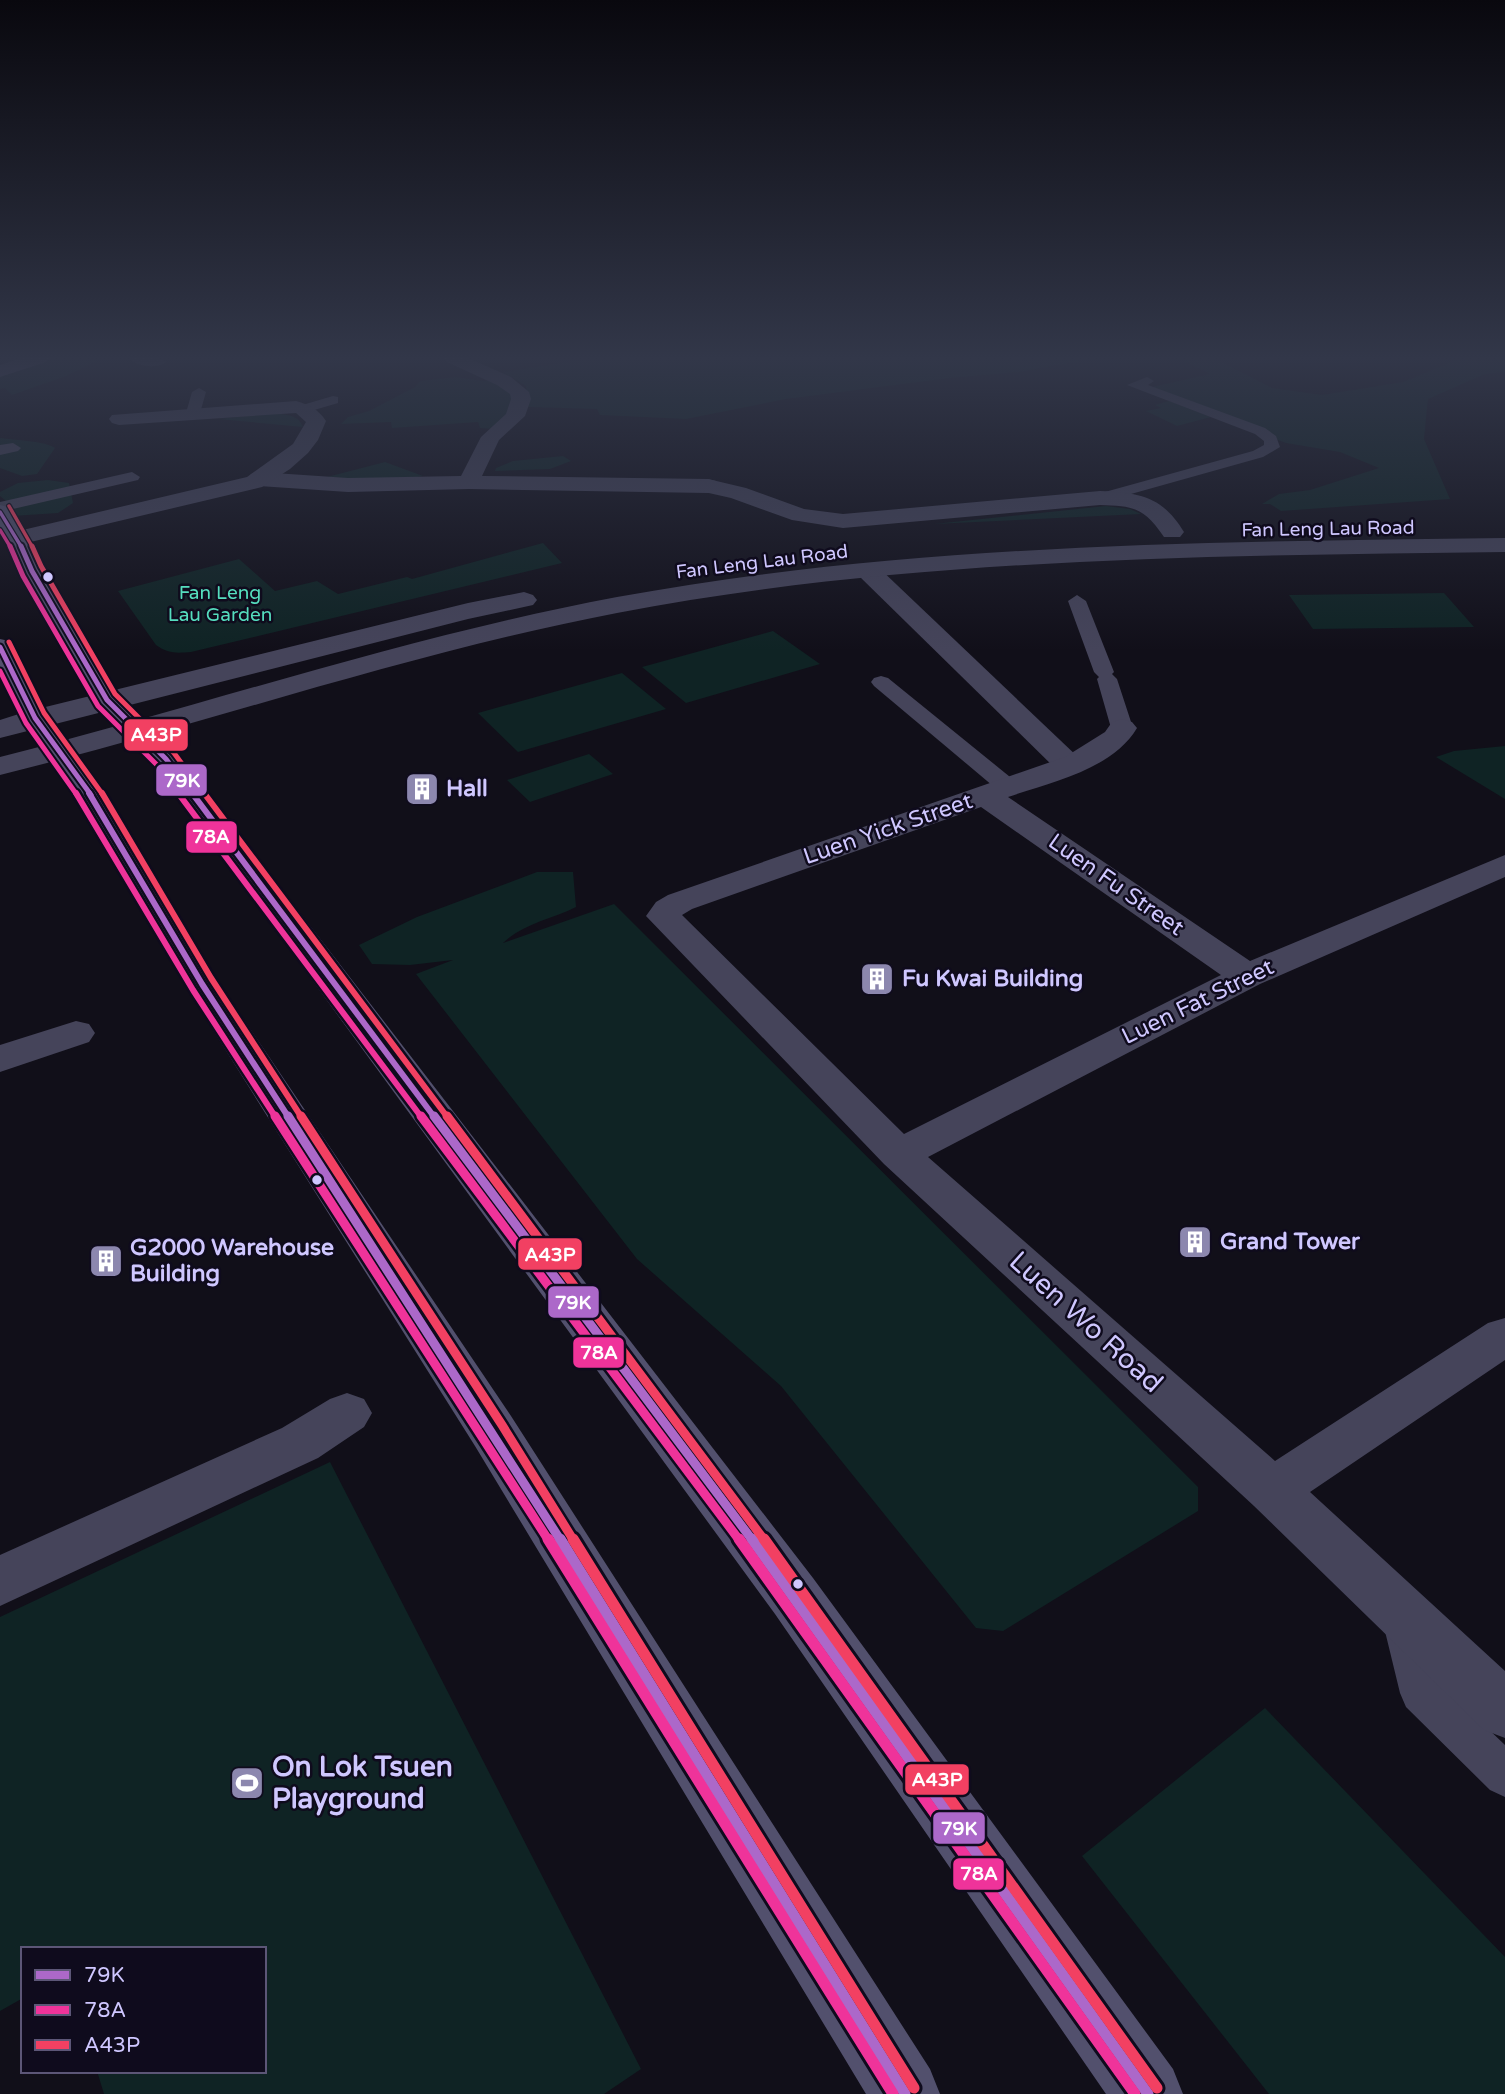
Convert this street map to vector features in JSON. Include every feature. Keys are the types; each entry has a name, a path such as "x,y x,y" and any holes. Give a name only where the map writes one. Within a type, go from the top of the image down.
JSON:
{"main road":[{"path":"0,510 18,538 32,571 122,715 166,759 794,1596 1148,2094"},
{"path":"0,647 48,735 98,805 202,984 500,1443 905,2094"}],"street":[{"path":"18,538 229,490 259,479 273,471 289,456"},
{"path":"469,482 480,456"},
{"path":"259,479 348,485 469,482 708,486 738,493 800,515 843,521 1100,498 1126,500 1150,506 1164,515 1172,532"},
{"name":"Fan Leng Lau Road","path":"48,735 468,611 676,572 889,547 1059,535 1505,526"},
{"name":"Fan Leng Lau Road","path":"48,735 122,715 618,605 732,587 868,571 1102,554 1505,545"},
{"path":"868,571 1069,765"},
{"name":"Luen Yick Street","path":"673,929 663,916 668,909 680,902 1069,765 1103,748 1116,738 1122,728"},
{"path":"0,729 48,735"},
{"path":"0,766 48,735"},
{"name":"Luen Fu Street","path":"996,791 1247,976"},
{"name":"Luen Fat Street","path":"899,1153 1247,976 1495,880"},
{"name":"Luen Wo Road","path":"673,929 899,1153 1272,1490 1505,1710"},
{"path":"0,1059 76,1033"},
{"path":"1272,1490 1505,1336"},
{"path":"0,1581 300,1443 347,1413"}],"lane":[{"path":"1100,498 1252,456"},
{"path":"0,510 132,477"},
{"path":"1077,601 1122,728"},
{"path":"881,682 996,791"},
{"path":"1400,1610 1421,1693 1505,1775"}],"green space":[{"path":"0,456 50,456 37,474 22,476 0,468"},
{"path":"563,456 571,461 550,469 495,471 496,468 513,461"},
{"path":"1349,456 1431,456 1450,499 1281,511 1270,504 1262,504 1279,494 1310,490 1379,468"},
{"path":"385,462 423,476 392,481 327,477"},
{"path":"48,480 69,483 73,503 58,513 12,516 15,508 0,496 0,492 18,483"},
{"path":"1106,506 1130,509 1141,514 934,524"},
{"name":"Fan Leng Lau Garden","path":"543,543 562,563 191,652 177,653 156,645 118,591 239,559 275,591 317,581 338,594 407,577 412,579"},
{"path":"1444,593 1474,627 1313,629 1289,595"},
{"path":"773,631 820,664 686,703 642,667"},
{"path":"622,673 666,709 518,752 478,713"},
{"path":"1505,746 1505,799 1436,757 1454,751"},
{"path":"589,754 613,774 530,802 507,780"},
{"path":"537,872 573,872 576,907 528,926 503,943 614,904 1198,1487 1198,1511 1003,1631 976,1628 781,1386 637,1259 416,974 453,960 410,965 372,964 359,945 417,917"},
{"name":"On Lok Tsuen Playground","path":"330,1462 641,2069 604,2094 104,2094 98,2073 266,2073 266,1947 21,1947 21,1999 0,2011 0,1617"},
{"path":"1265,1708 1505,1957 1505,2094 1269,2094 1082,1856"}],"transit line":[{"name":"A43P","path":"9,506 27,533 41,566 115,694 174,753 802,1590 1157,2088"},
{"name":"79K","path":"0,512 18,538 32,571 107,700 166,759 794,1596 1148,2094"},
{"name":"78A","path":"0,530 9,543 23,576 98,706 158,766 786,1602 1135,2094"},
{"name":"A43P","path":"9,642 44,713 107,800 211,978 502,1425 914,2088"},
{"name":"79K","path":"0,647 35,718 98,805 202,984 493,1431 905,2094"},
{"name":"78A","path":"0,671 26,723 89,811 193,990 484,1437 893,2094"}],"place":[{"name":"Hall","path":"422,789"},
{"name":"Fu Kwai Building","path":"877,979"},
{"name":"Grand Tower","path":"1195,1242"},
{"name":"G2000 Warehouse Building","path":"106,1261"},
{"name":"On Lok Tsuen Playground","path":"247,1783"}]}
